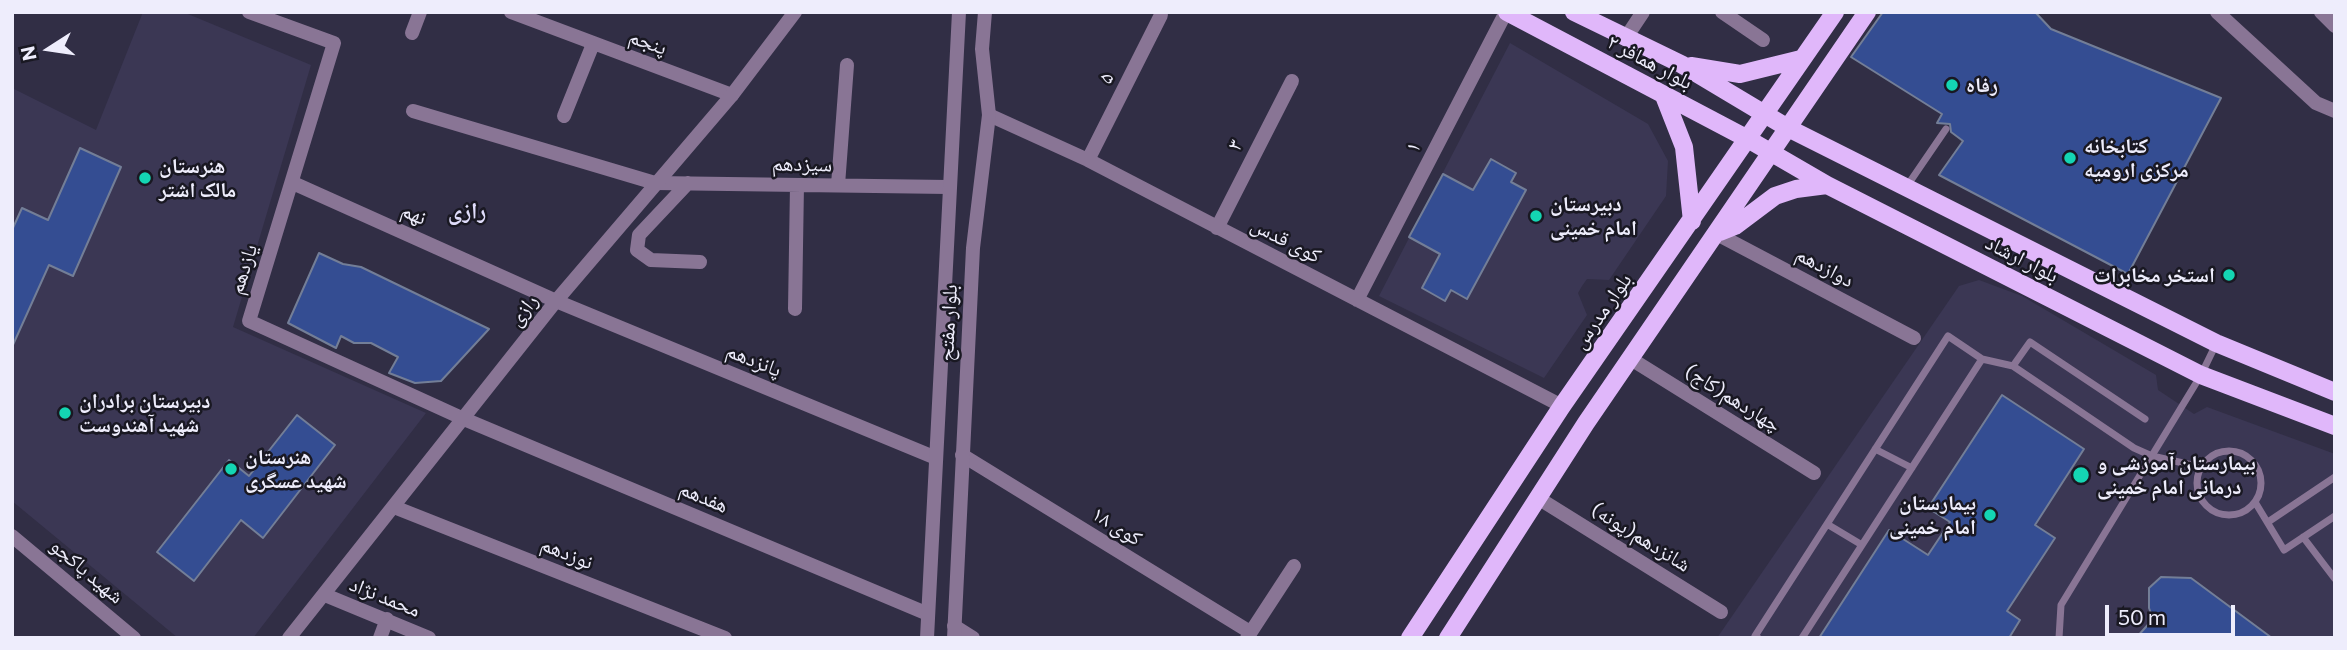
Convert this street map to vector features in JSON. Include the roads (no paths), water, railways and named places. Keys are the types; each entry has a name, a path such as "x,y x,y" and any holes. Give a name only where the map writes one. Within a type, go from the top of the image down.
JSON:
{"main road":[{"name":"بلوار همافر ۲","path":"1506,12 1772,153"},
{"name":"بلوار همافر ۲","path":"1574,12 1681,64 1788,128"},
{"name":"بلوار مدرس","path":"1410,638 1746,138 1836,12"},
{"path":"1448,638 1586,423 1867,12"},
{"path":"1681,64 1740,74 1801,60"},
{"path":"1664,96 1684,147 1692,221"},
{"name":"بلوار ارشاد","path":"1788,128 2216,343 2335,392"},
{"name":"بلوار ارشاد","path":"1772,153 1827,185 2201,375 2335,426"},
{"path":"1717,234 1735,226 1775,196 1796,189 1827,185"},
{"path":"1563,407 1586,423"}],"street":[{"name":"یازدهم","path":"249,12 334,43 293,183 248,321 464,419"},
{"path":"412,33 420,12"},
{"name":"پنجم","path":"511,12 533,17 593,44 732,95"},
{"name":"رازی","path":"289,638 556,301 732,95 795,12"},
{"name":"بلوار مفتح","path":"954,632 973,248 989,115 982,49 985,12"},
{"name":"۱","path":"1357,300 1506,12"},
{"path":"1625,39 1643,12"},
{"path":"1722,12 1763,40"},
{"path":"2217,12 2316,103 2335,111"},
{"path":"2321,12 2335,26"},
{"name":"بلوار مفتح","path":"927,638 958,13"},
{"name":"۵","path":"1088,160 1161,15"},
{"path":"564,116 593,44"},
{"path":"838,185 847,65"},
{"name":"۳","path":"1217,228 1292,81"},
{"name":"سیزدهم","path":"413,111 655,183 948,187"},
{"name":"کوی قدس","path":"989,115 1088,160 1563,407"},
{"name":"نهم","path":"293,183 556,301"},
{"path":"688,183 639,235 637,250 651,260 700,262"},
{"path":"795,309 797,185"},
{"name":"دوازدهم","path":"1717,234 1914,338"},
{"name":"پانزدهم","path":"556,301 936,458"},
{"name":"چهاردهم(کاج)","path":"1631,359 1814,473"},
{"path":"939,388 965,389"},
{"name":"هفدهم","path":"464,419 928,614"},
{"name":"کوی ۱۸","path":"962,455 1249,635"},
{"name":"شانزدهم(پونه)","path":"1538,498 1721,612"},
{"name":"نوزدهم","path":"394,507 725,638"},
{"name":"شهید پاکجو","path":"12,536 134,638"},
{"path":"1249,635 1294,566"},
{"name":"محمد نژاد","path":"325,595 429,638"},
{"path":"380,638 387,619"},
{"path":"954,632 973,638"}],"lane":[{"path":"1906,187 1946,129"},
{"path":"1758,638 1755,636 1948,337 1982,359 2013,366 2134,448 2152,456 2201,467"},
{"path":"2013,366 2029,342 2145,419"},
{"path":"2059,638 2061,606 2201,375 2216,343"},
{"path":"1802,638 1982,359"},
{"path":"1875,449 1912,468"},
{"path":"2218,452 2240,452 2250,457 2261,476 2262,488 2255,502 2243,512 2233,515 2213,511 2200,496 2197,476 2201,467 2218,452"},
{"path":"2268,522 2335,477"},
{"path":"2255,502 2284,550 2335,516"},
{"path":"1827,524 1861,545"},
{"path":"2303,537 2335,579"}],"place":[{"name":"رفاه","path":"1952,85"},
{"name":"کتابخانه مرکزی ارومیه","path":"2070,158"},
{"name":"هنرستان مالک اشتر","path":"145,178"},
{"name":"دبیرستان امام خمینی","path":"1536,216"},
{"name":"استخر مخابرات","path":"2229,275"},
{"name":"دبیرستان برادران شهید آهندوست","path":"65,413"},
{"name":"هنرستان شهید عسگری","path":"231,469"},
{"name":"بیمارستان آموزشی و درمانی امام خمینی","path":"2081,475"},
{"name":"بیمارستان امام خمینی","path":"1990,515"}],"district":[{"name":"رازی","path":"467,211"}]}
